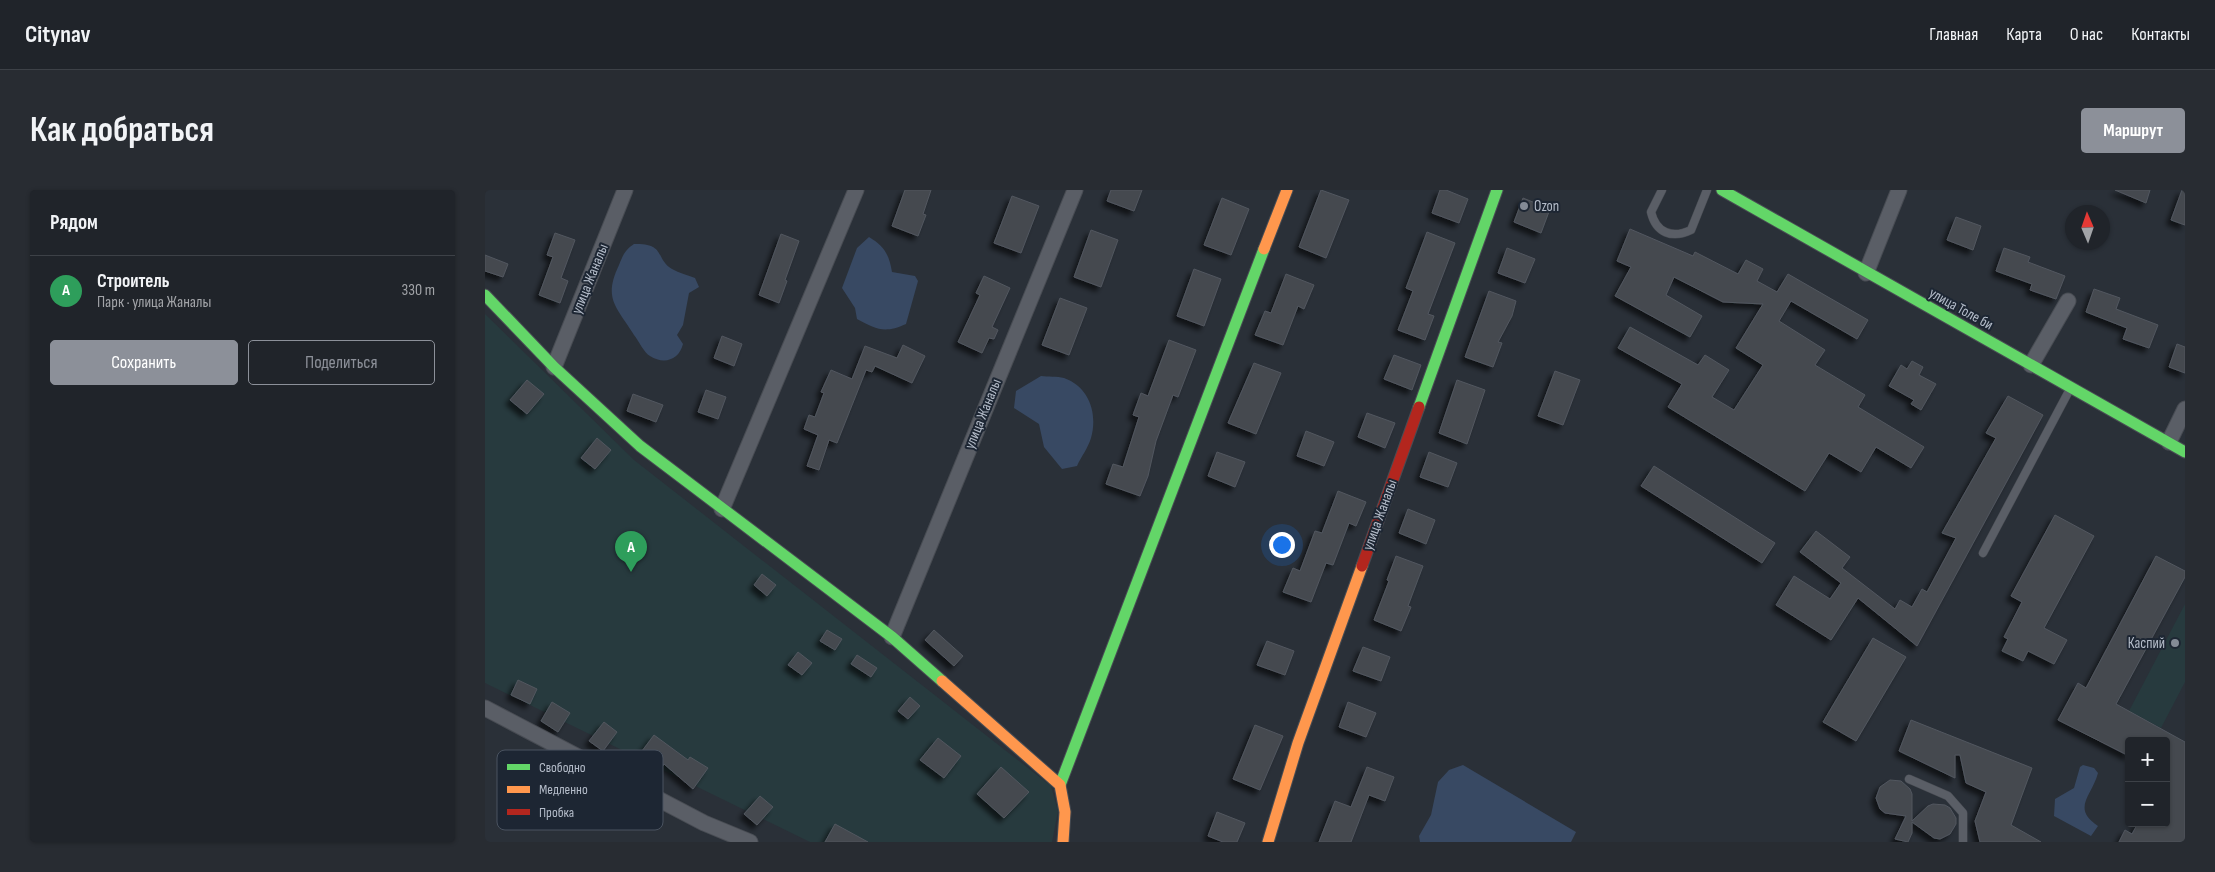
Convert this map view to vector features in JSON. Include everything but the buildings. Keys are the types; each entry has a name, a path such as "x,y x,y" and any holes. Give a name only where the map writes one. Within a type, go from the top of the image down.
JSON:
{"street":[{"name":"улица Жаналы","path":"554,367 625,190"},
{"path":"722,509 856,190"},
{"name":"улица Жаналы","path":"892,638 1075,190"},
{"path":"1063,842 1065,812 1060,785 1287,190"},
{"name":"улица Жаналы","path":"1269,842 1298,743 1497,190"},
{"name":"улица Толе би","path":"1723,190 2185,452"},
{"path":"1867,273 1899,190"},
{"path":"485,295 554,367 640,446 892,638 1060,785"},
{"path":"2031,366 2068,301"},
{"path":"2169,442 2185,409"},
{"path":"485,708 565,750"},
{"path":"663,801 704,823 750,842"}],"lane":[{"path":"1662,190 1651,212 1653,222 1663,232 1681,235 1691,230 1707,190"},
{"path":"1983,553 2071,388"},
{"path":"1909,779 1948,796 1963,813 1963,842"}],"green space":[{"path":"485,314 634,460 1051,786 1058,811 1052,842 810,842 663,770 663,750 622,750 485,683"},
{"name":"Каспий","path":"2185,604 2185,682 2161,728 2129,711"}],"water":[{"path":"869,237 885,251 892,272 915,276 918,281 906,324 892,329 880,329 857,319 855,308 842,288 857,248"},
{"path":"634,244 644,244 656,249 667,265 695,278 699,287 689,293 683,325 677,335 683,344 678,354 670,359 655,359 644,350 614,302 612,286 614,277 628,248"},
{"path":"1041,376 1061,377 1073,382 1085,394 1089,402 1092,410 1093,429 1090,442 1077,466 1062,469 1044,447 1039,424 1014,408 1016,391"},
{"path":"1463,765 1576,832 1571,842 1420,842 1419,836 1431,815 1438,782 1449,770"},
{"path":"2083,765 2094,768 2098,773 2085,807 2090,819 2098,826 2091,836 2054,816 2055,799 2074,788 2080,767"}],"traffic: fast":[{"path":"1419,407 1497,190"},
{"path":"1722,190 2185,452"},
{"path":"1060,785 1264,249"},
{"path":"485,295 554,367 640,446 892,637 942,681"}],"traffic: slow":[{"path":"1264,249 1287,190"},
{"path":"1268,842 1298,743 1362,566"},
{"path":"942,681 1060,785 1065,812 1063,842"}],"traffic: jam":[{"path":"1362,566 1419,407"}],"place":[{"name":"Ozon","path":"1524,206"},
{"name":"Строитель","path":"631,572"},
{"name":"Каспий","path":"2175,643"}]}
